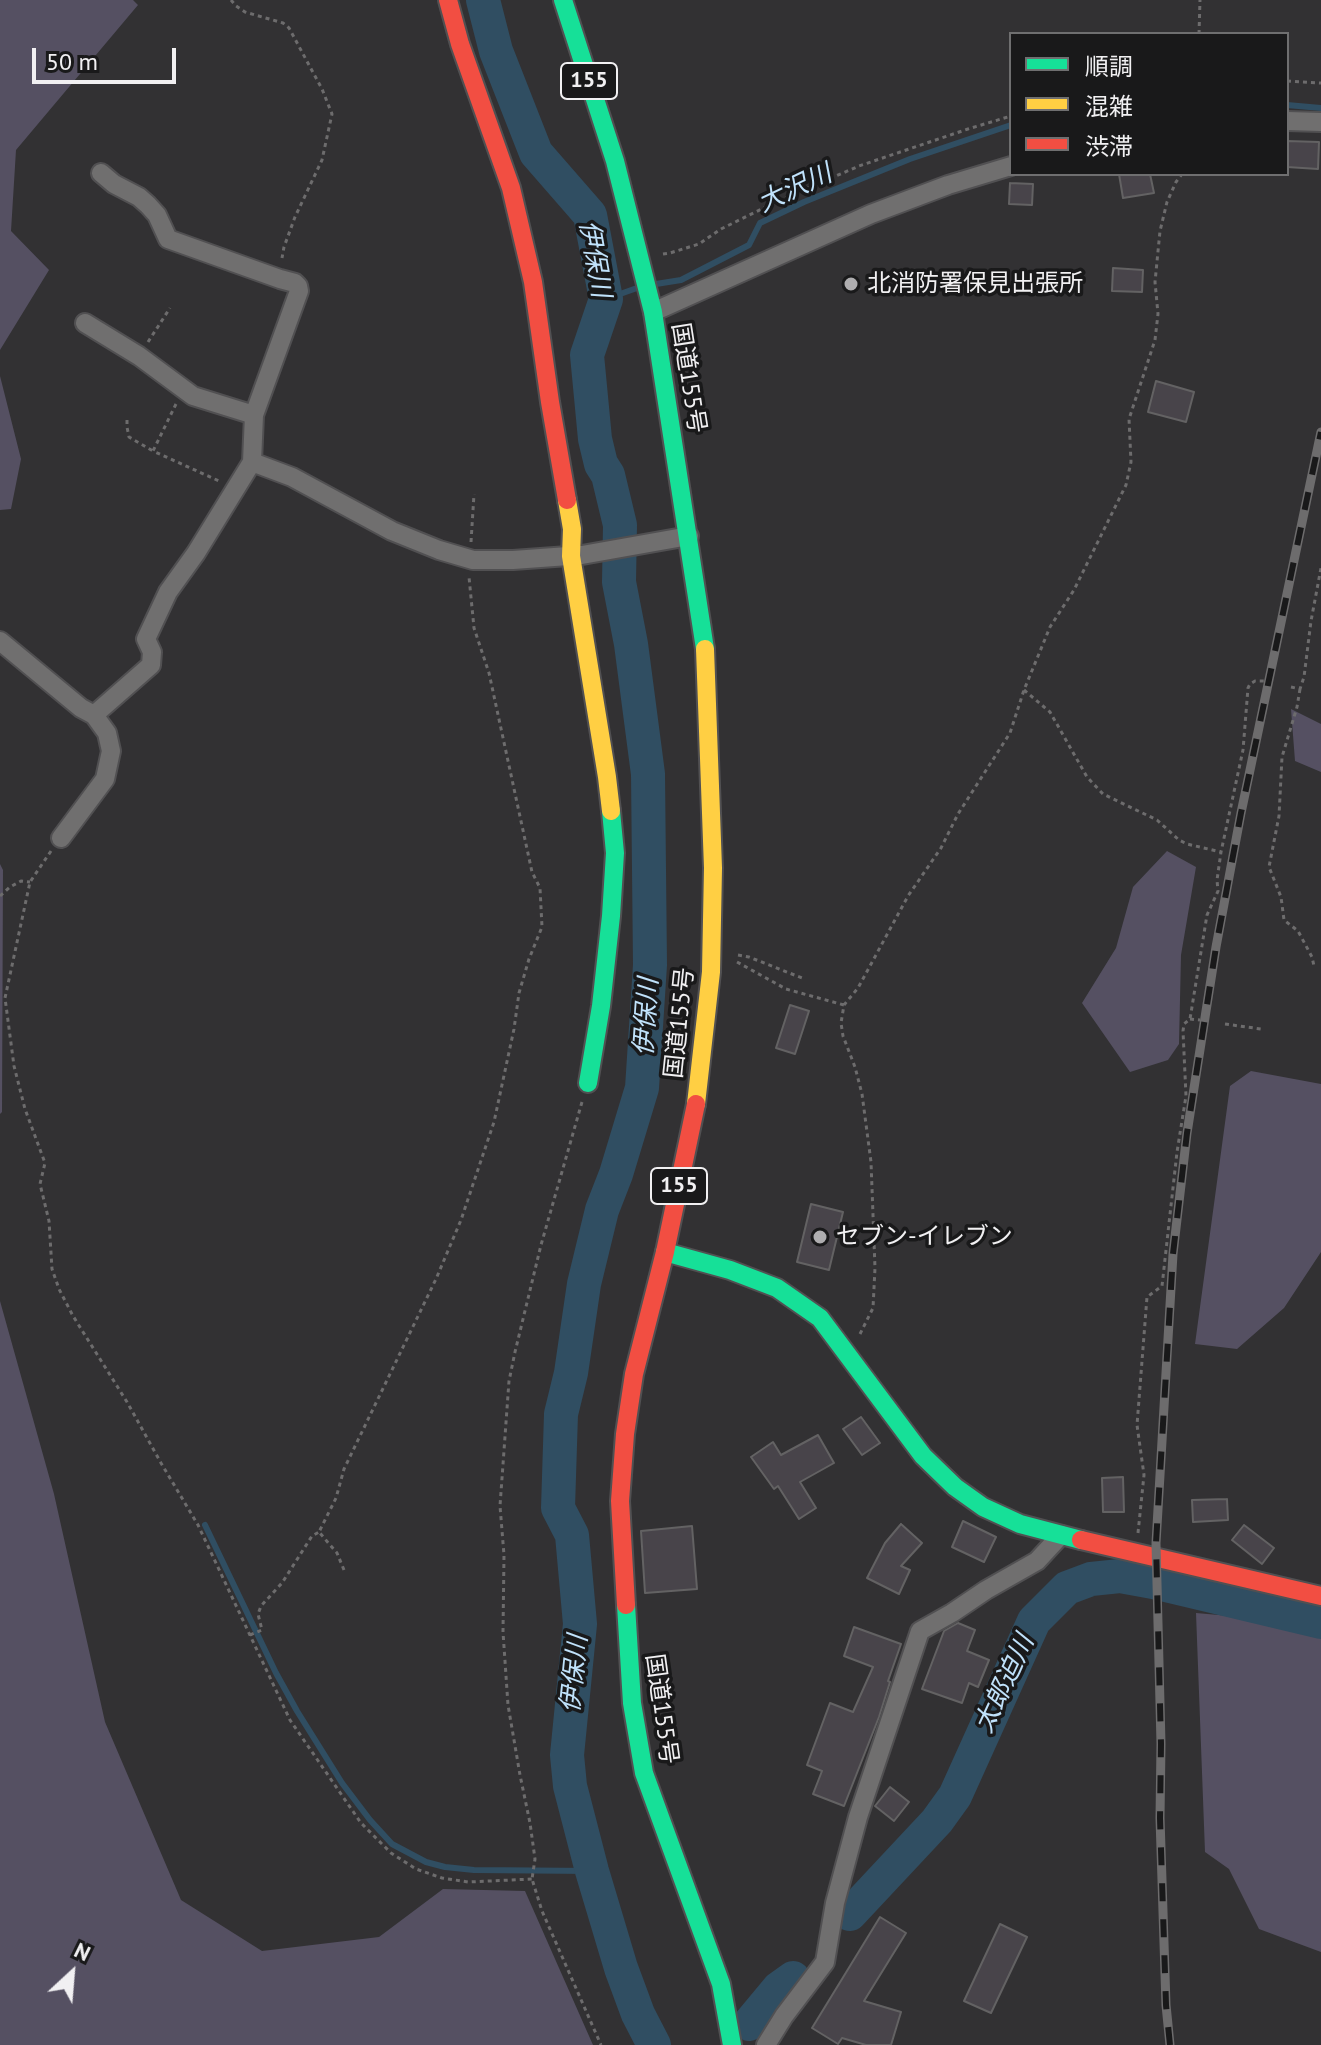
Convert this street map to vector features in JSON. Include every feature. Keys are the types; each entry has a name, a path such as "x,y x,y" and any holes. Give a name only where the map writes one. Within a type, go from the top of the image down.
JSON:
{"main road":[{"path":"448,0 460,44 511,188 533,282 607,777 615,853 601,1006 588,1083"},
{"name":"国道155号","path":"563,0 615,161 653,312 707,661 713,868 720,957 696,1105 665,1252 634,1374 620,1501 632,1703 644,1773 721,1984 732,2045"},
{"path":"665,1252 730,1270 777,1288 820,1318 923,1456 955,1487 983,1507 1020,1524 1061,1535 1321,1596"}],"street":[{"path":"1289,121 1321,122"},
{"path":"653,312 871,214 948,185 1009,167"},
{"path":"94,715 151,665 152,652 146,639 168,592 252,462 254,415 299,291 295,283 168,239 157,215 148,205 101,173"},
{"path":"85,323 139,356 193,396 254,415"},
{"path":"252,462 292,477 392,531 470,559 513,560 576,555 689,536"},
{"path":"0,641 81,708 94,715 107,733 111,751 109,766 98,790 61,838"},
{"path":"766,2045 825,1962 835,1903 858,1817 920,1631 1037,1561 1061,1535"}],"path":[{"path":"231,0 245,12 283,23 289,28 332,114 322,160 284,247 280,279"},
{"path":"1199,32 1200,0"},
{"path":"1289,81 1321,83"},
{"path":"640,258 699,244 763,208 859,166 1009,117"},
{"path":"843,1346 861,1333 873,1308 875,1268 867,1121 855,1067 843,1036 841,1023 844,1005 858,988 908,896 941,848 958,814 1010,733 1050,627 1074,590 1126,485 1131,462 1129,419 1155,340 1158,314 1155,282 1160,231 1167,202 1180,176"},
{"path":"139,356 170,308"},
{"path":"153,451 184,390"},
{"path":"127,420 129,437 236,489"},
{"path":"250,1635 262,1630 258,1614 261,1606 282,1583 312,1536 319,1532 336,1498 344,1469 436,1279 461,1220 494,1122 519,993 542,927 540,888 532,872 489,673 474,628 470,559 474,494"},
{"path":"1314,966 1298,931 1284,920 1281,897 1269,867 1279,816 1282,757 1304,677 1321,568"},
{"path":"1135,1554 1144,1475 1137,1425 1147,1297 1162,1286 1173,1179 1186,1096 1184,1024 1190,1019 1204,926 1218,891 1221,852 1240,771 1248,688 1255,681 1264,681"},
{"path":"1291,687 1300,689"},
{"path":"1024,690 1050,712 1087,777 1103,794 1157,820 1187,844 1221,852"},
{"path":"61,838 30,882 5,998 14,1066 25,1109 45,1163 40,1184 49,1221 52,1269 73,1316 198,1525 290,1720 361,1823 391,1853 416,1869 442,1878 468,1882 532,1879"},
{"path":"0,896 21,881 30,882"},
{"path":"720,957 786,989 844,1005"},
{"path":"720,957 749,957 802,978"},
{"path":"1190,1019 1200,1020"},
{"path":"1225,1024 1261,1029"},
{"path":"588,1083 541,1245 515,1352 509,1381 500,1506 508,1705 535,1859 532,1879 542,1911 601,2045"},
{"path":"319,1532 337,1553 344,1570"}],"shaded area":[{"path":"0,0 133,0 138,5 16,150 11,231 49,270 0,350"},
{"path":"0,376 21,459 11,509 0,510"},
{"path":"1291,709 1321,724 1321,772 1295,761"},
{"path":"1167,851 1196,867 1181,955 1179,1044 1168,1060 1130,1072 1082,1003 1116,948 1133,887"},
{"path":"0,864 3,870 0,1114"},
{"path":"1251,1071 1321,1084 1321,1252 1284,1308 1237,1349 1195,1344 1230,1086"},
{"path":"0,1301 54,1494 105,1722 181,1900 262,1951 379,1937 443,1889 525,1891 593,2045 0,2045"},
{"path":"1196,1613 1321,1624 1321,1952 1259,1929 1229,1869 1205,1852"}],"building":[{"path":"1289,141 1319,142 1318,169 1289,167"},
{"path":"1119,176 1150,176 1154,193 1123,198"},
{"path":"1010,183 1033,184 1032,205 1009,204"},
{"path":"1113,268 1143,270 1142,292 1112,291"},
{"path":"1156,381 1194,392 1186,422 1148,412"},
{"path":"790,1005 809,1011 795,1054 776,1048"},
{"name":"セブン-イレブン","path":"811,1204 843,1212 829,1270 797,1262"},
{"path":"861,1417 880,1443 862,1455 843,1429"},
{"path":"818,1435 834,1463 800,1482 816,1508 799,1519 778,1486 774,1489 751,1457 773,1442 781,1455"},
{"path":"1123,1477 1124,1512 1103,1512 1102,1478"},
{"path":"1227,1499 1228,1520 1193,1522 1192,1500"},
{"path":"963,1521 996,1537 984,1562 952,1547"},
{"path":"901,1524 922,1543 901,1566 910,1570 899,1594 867,1578 885,1543"},
{"path":"1244,1525 1274,1548 1262,1564 1232,1540"},
{"path":"692,1526 697,1589 645,1593 641,1531"},
{"path":"958,1623 975,1630 967,1651 989,1660 978,1687 969,1683 962,1703 922,1689 944,1631"},
{"path":"854,1627 901,1644 879,1717 844,1806 813,1794 822,1771 807,1765 830,1703 853,1712 873,1667 844,1656"},
{"path":"890,1787 909,1802 894,1821 875,1806"},
{"path":"880,1917 906,1933 864,2001 901,2012 891,2045 866,2045 842,2038 838,2044 812,2028"},
{"path":"1000,1924 1027,1937 991,2013 964,2001"}],"waterway":[{"name":"伊保川","path":"483,0 496,51 536,153 590,215 606,299 587,355 595,439 601,464 608,475 620,525 619,582 631,644 648,774 650,965 642,1088 602,1210 584,1284 571,1373 561,1414 558,1508 572,1535 580,1624 567,1755 570,1786 621,1968 638,2014 654,2045"},
{"name":"大沢川","path":"1289,105 1321,108"},
{"name":"大沢川","path":"656,284 681,280 749,245 760,223 804,202 910,159 1009,126"},
{"name":"大沢川","path":"606,299 637,288"},
{"path":"205,1525 297,1711 342,1783 392,1844 426,1862 445,1867 592,1871"},
{"name":"太郎迫川","path":"850,1914 937,1821 955,1796 1034,1621 1067,1588 1091,1579 1120,1576 1321,1622"},
{"name":"太郎迫川","path":"749,2024 779,1988 793,1978"}],"railway":[{"path":"1170,2045 1160,1818 1156,1543 1173,1254 1187,1133 1216,947 1321,432"}],"traffic: fast":[{"path":"563,0 615,161 653,312 705,649"},
{"path":"588,1083 611,916 615,853 611,811"},
{"path":"665,1252 730,1270 777,1288 820,1318 923,1456 955,1487 983,1507 1020,1524 1081,1540"},
{"path":"626,1605 632,1703 644,1773 721,1984 732,2045"}],"traffic: slow":[{"path":"567,500 572,529 571,556 611,811"},
{"path":"696,1104 711,972 713,868 705,649"}],"traffic: jam":[{"path":"448,0 460,44 511,188 533,282 567,500"},
{"path":"626,1605 620,1501 625,1434 634,1374 665,1252 696,1104"},
{"path":"1081,1540 1321,1596"}],"place":[{"name":"北消防署保見出張所","path":"851,284"},
{"name":"セブン-イレブン","path":"820,1237"}]}
